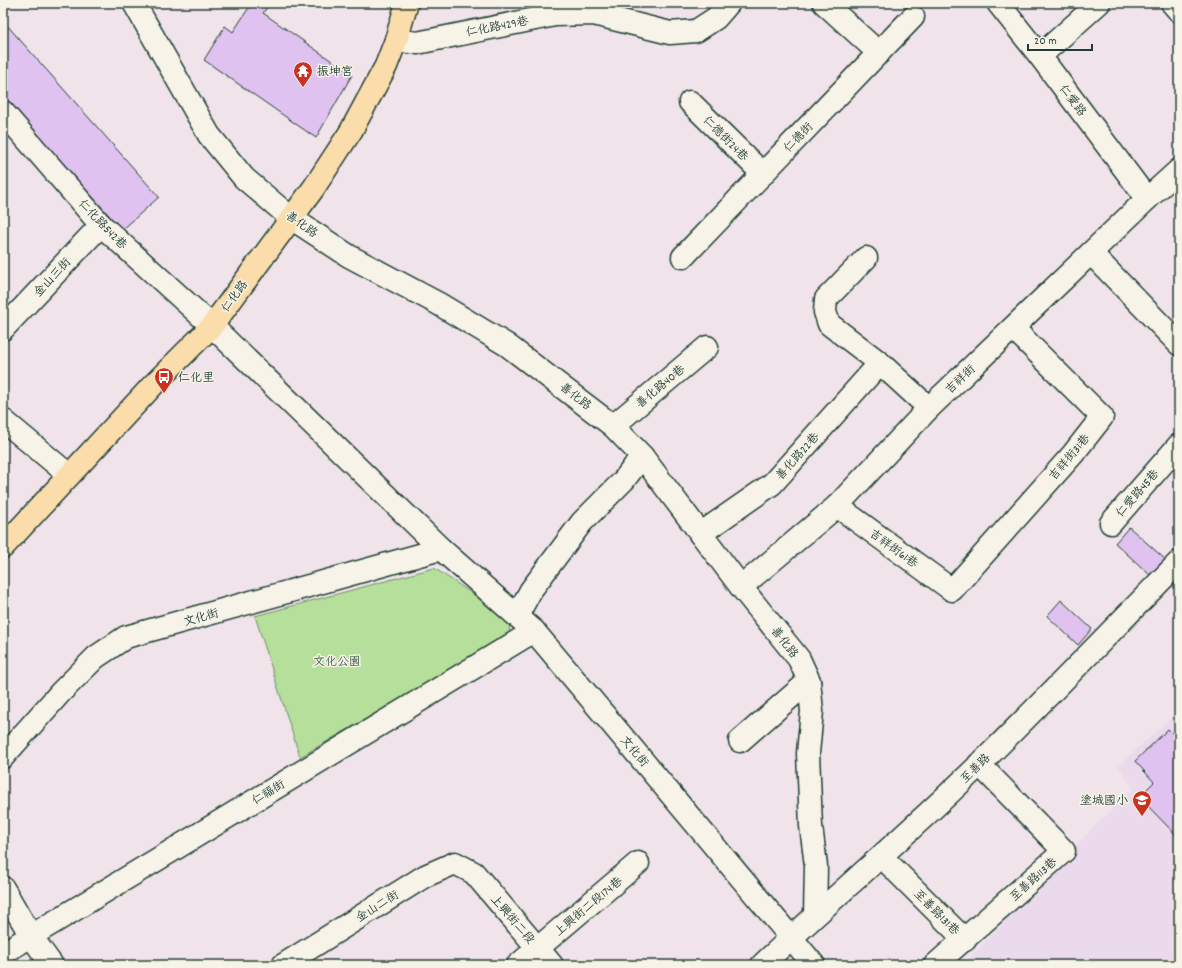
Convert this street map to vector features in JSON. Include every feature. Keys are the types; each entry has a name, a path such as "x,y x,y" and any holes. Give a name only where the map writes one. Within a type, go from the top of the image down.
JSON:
{"main road":[{"name":"仁化路","path":"3,547 154,384 212,326 335,158 386,66 396,40 407,3"}],"street":[{"name":"善化路","path":"134,3 209,135 244,178 291,218 349,256 439,304 507,345 613,426 642,456 700,534 799,659 809,681 812,711 808,753 811,826 816,866 815,915"},
{"name":"仁化路429巷","path":"396,40 417,43 555,15 594,14 670,33 696,31 716,18 729,3"},
{"path":"824,3 879,53"},
{"name":"仁愛路","path":"998,3 1040,56 1147,199"},
{"path":"1040,56 1099,3"},
{"path":"1172,3 1179,11"},
{"name":"仁德街","path":"683,257 913,17"},
{"name":"仁德街24巷","path":"690,102 763,174"},
{"name":"仁化路542巷","path":"7,122 100,225 212,326"},
{"name":"吉祥街","path":"741,587 837,506 929,408 1091,252 1179,170"},
{"name":"金山三街","path":"3,329 100,225"},
{"path":"1091,252 1179,344"},
{"path":"866,258 826,299 825,312 829,324 880,363 929,408"},
{"name":"文化街","path":"212,326 441,549 534,631 814,965"},
{"name":"吉祥街31巷","path":"952,590 1073,454 1102,417 1013,328"},
{"name":"善化路40巷","path":"613,426 707,347"},
{"name":"善化路22巷","path":"700,534 772,484 880,363"},
{"path":"3,420 69,475"},
{"name":"仁愛路45巷","path":"1110,524 1179,445"},
{"path":"517,616 530,590 582,522 624,480 642,456"},
{"name":"吉祥街61巷","path":"837,506 952,590"},
{"name":"文化街","path":"3,757 61,692 96,657 126,637 441,549"},
{"name":"至善路","path":"762,965 815,915 882,857 979,764 1179,562"},
{"name":"仁福街","path":"3,953 534,631"},
{"path":"740,741 809,681"},
{"name":"至善路113巷","path":"965,940 1064,851 979,764"},
{"name":"至善路131巷","path":"882,857 965,940 935,965"},
{"name":"金山二街","path":"283,965 425,876 455,863 474,873"},
{"name":"上興街二段174巷","path":"518,965 638,863"},
{"name":"上興街二段","path":"474,873 552,965"},
{"path":"3,888 31,936 52,965"}],"shaded area":[{"name":"塗城國小","path":"1179,710 1179,965 963,965 1075,846 1133,788 1118,766"}],"green space":[{"name":"文化公園","path":"434,568 510,619 509,636 300,757 255,616"}],"building":[{"name":"振坤宮","path":"252,3 270,3 263,13 352,75 316,138 204,60 225,26 233,32"},
{"path":"5,23 159,197 122,230 3,96 3,24"},
{"path":"1129,527 1166,560 1151,576 1115,543"},
{"path":"1061,600 1092,629 1078,645 1047,616"},
{"path":"1168,729 1179,740 1179,838 1139,797 1154,782 1135,761"}],"place":[{"name":"振坤宮","path":"303,88"},
{"name":"仁化里","path":"164,394"},
{"name":"塗城國小","path":"1142,817"}]}
